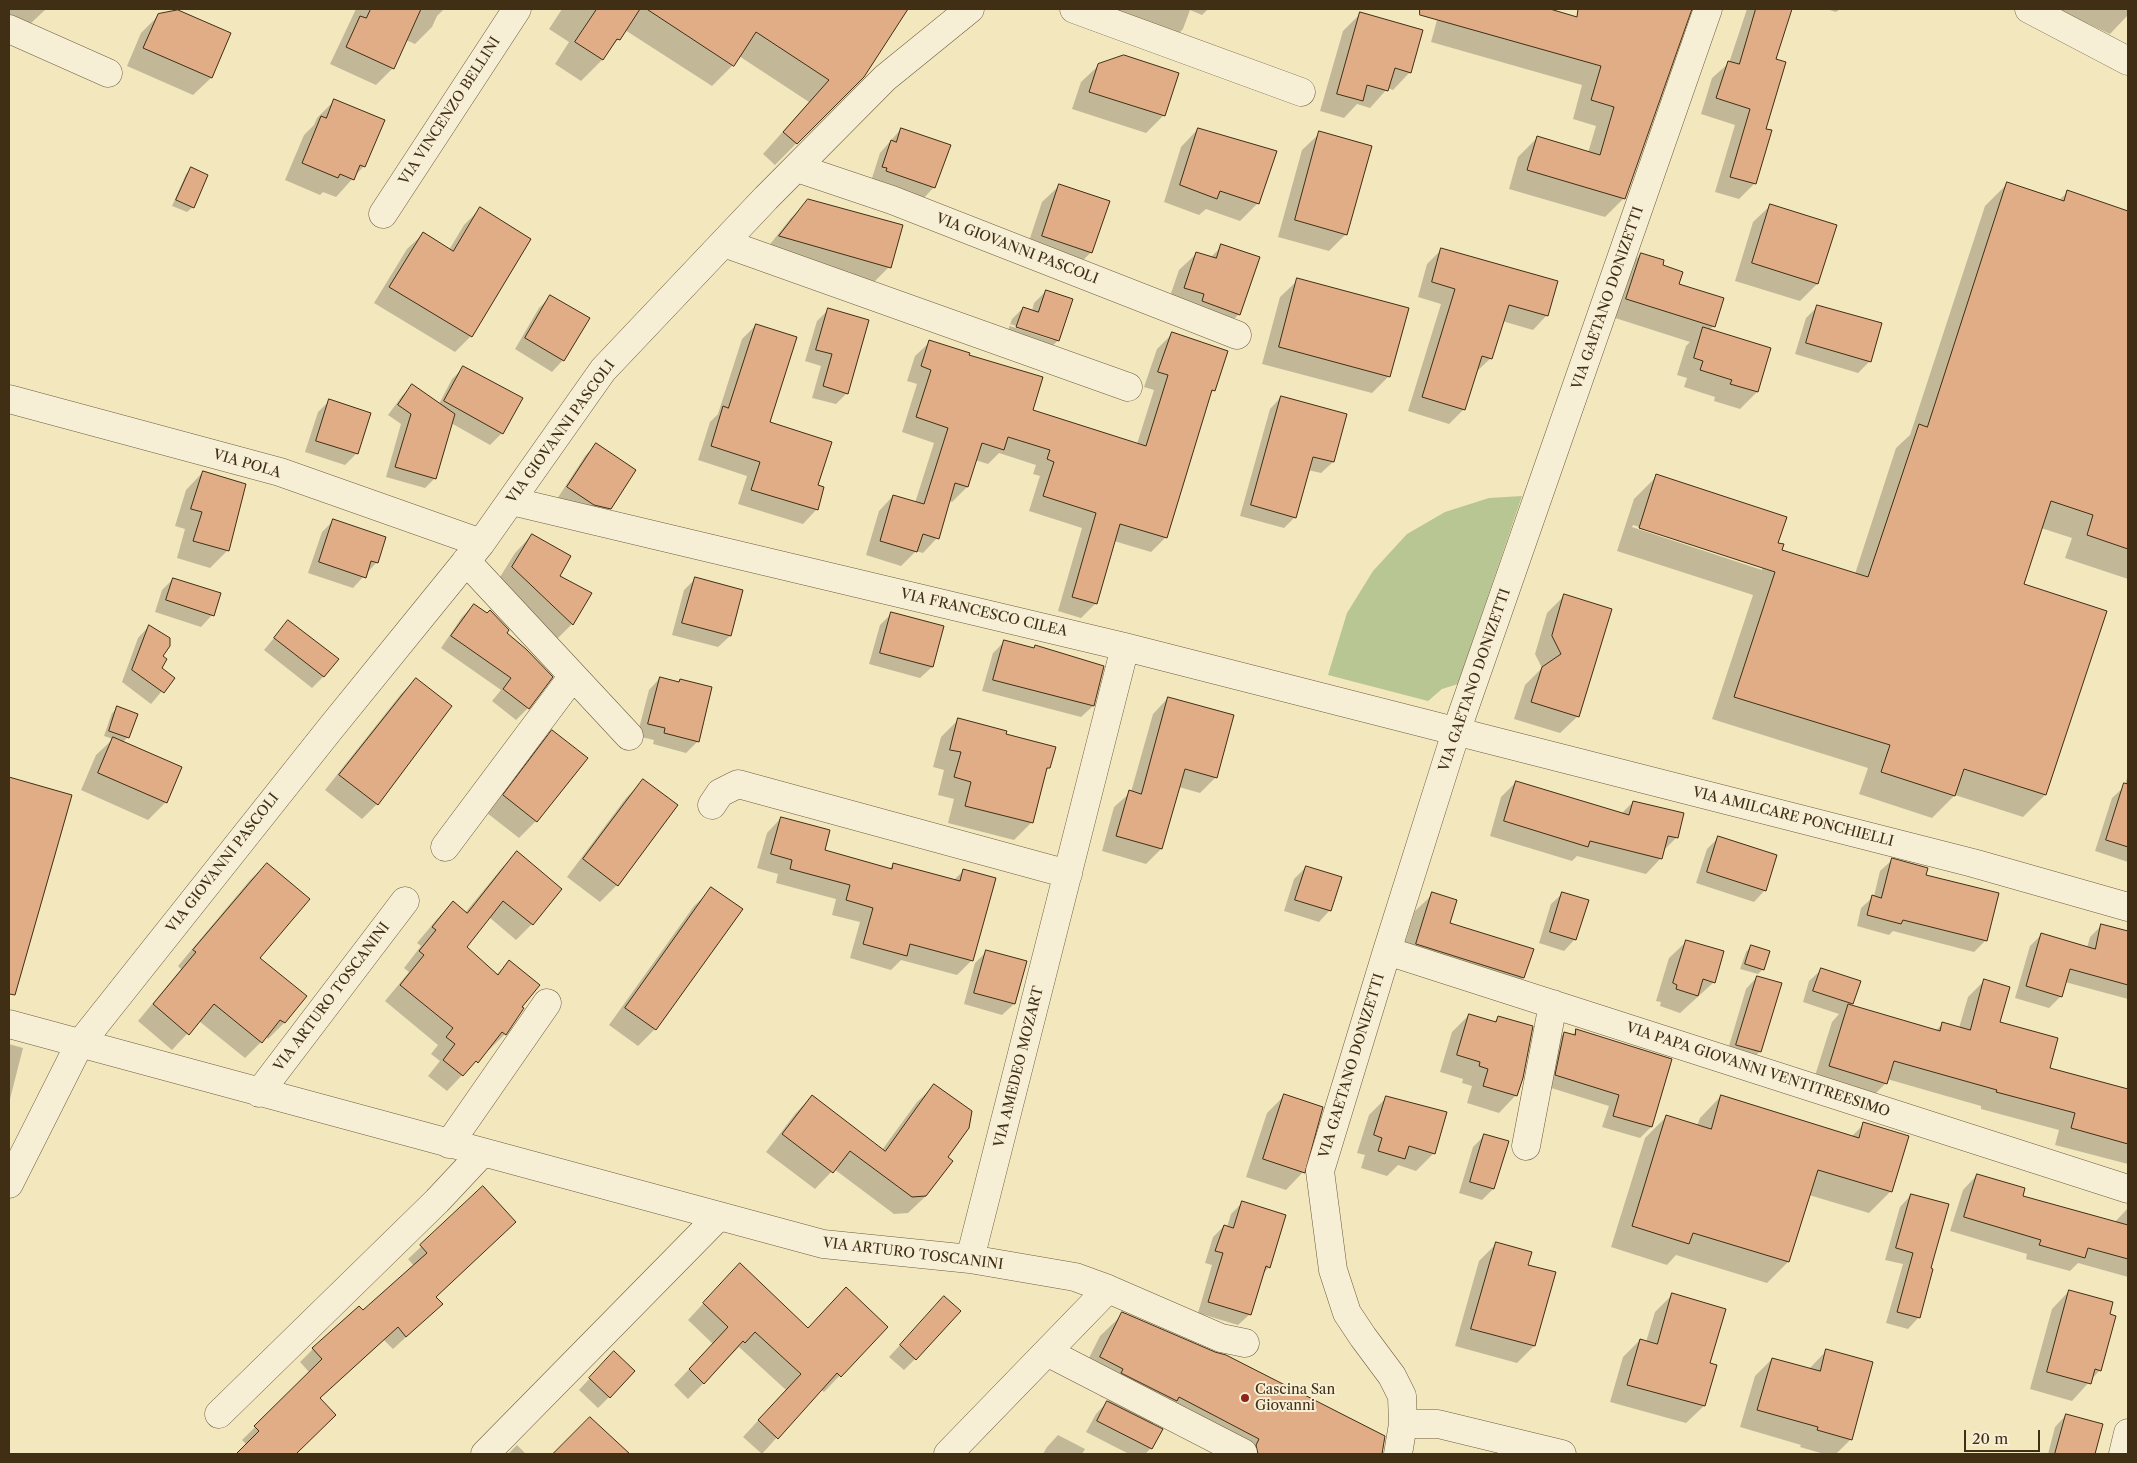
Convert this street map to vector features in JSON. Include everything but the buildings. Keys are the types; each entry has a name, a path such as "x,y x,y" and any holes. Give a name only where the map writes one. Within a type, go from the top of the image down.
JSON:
{"street":[{"name":"VIA VINCENZO BELLINI","path":"382,214 517,9"},
{"name":"VIA GIOVANNI PASCOLI","path":"9,1184 79,1045 473,552 603,370 885,78 970,9"},
{"path":"1074,9 1301,92"},
{"name":"VIA GAETANO DONIZETTI","path":"1403,1424 1402,1396 1392,1376 1362,1337 1347,1313 1333,1270 1320,1171 1456,732 1708,9"},
{"path":"2029,9 2128,61"},
{"path":"9,29 108,73"},
{"name":"VIA GIOVANNI PASCOLI","path":"797,168 892,200 1237,335"},
{"path":"724,243 1128,387"},
{"name":"VIA POLA","path":"9,399 280,472 473,552"},
{"name":"VIA FRANCESCO CILEA","path":"510,500 1125,647 1456,732"},
{"path":"473,552 573,676 628,736"},
{"name":"VIA AMEDEO MOZART","path":"970,1259 1125,647"},
{"path":"445,847 573,676"},
{"name":"VIA AMILCARE PONCHIELLI","path":"1456,732 1972,863 2128,907"},
{"path":"712,805 720,793 738,784 1068,874"},
{"name":"VIA ARTURO TOSCANINI","path":"259,1093 405,901"},
{"name":"VIA PAPA GIOVANNI VENTITREESIMO","path":"1387,951 2128,1189"},
{"path":"449,1144 547,1003"},
{"path":"1526,1146 1553,1004"},
{"name":"VIA ARTURO TOSCANINI","path":"9,1024 79,1045 823,1244 970,1259 1076,1277 1221,1338 1245,1343"},
{"path":"219,1414 437,1201 482,1153"},
{"path":"485,1454 719,1216"},
{"path":"948,1454 1108,1289"},
{"path":"1047,1352 1243,1453"},
{"path":"1398,1454 1403,1424 1438,1424 1562,1454"},
{"path":"2122,1454 2128,1433"}],"green space":[{"path":"1522,496 1458,684 1442,689 1428,701 1328,675 1347,613 1373,571 1407,534 1445,512 1489,498"}],"place":[{"name":"Cascina San Giovanni","path":"1245,1398"}]}
